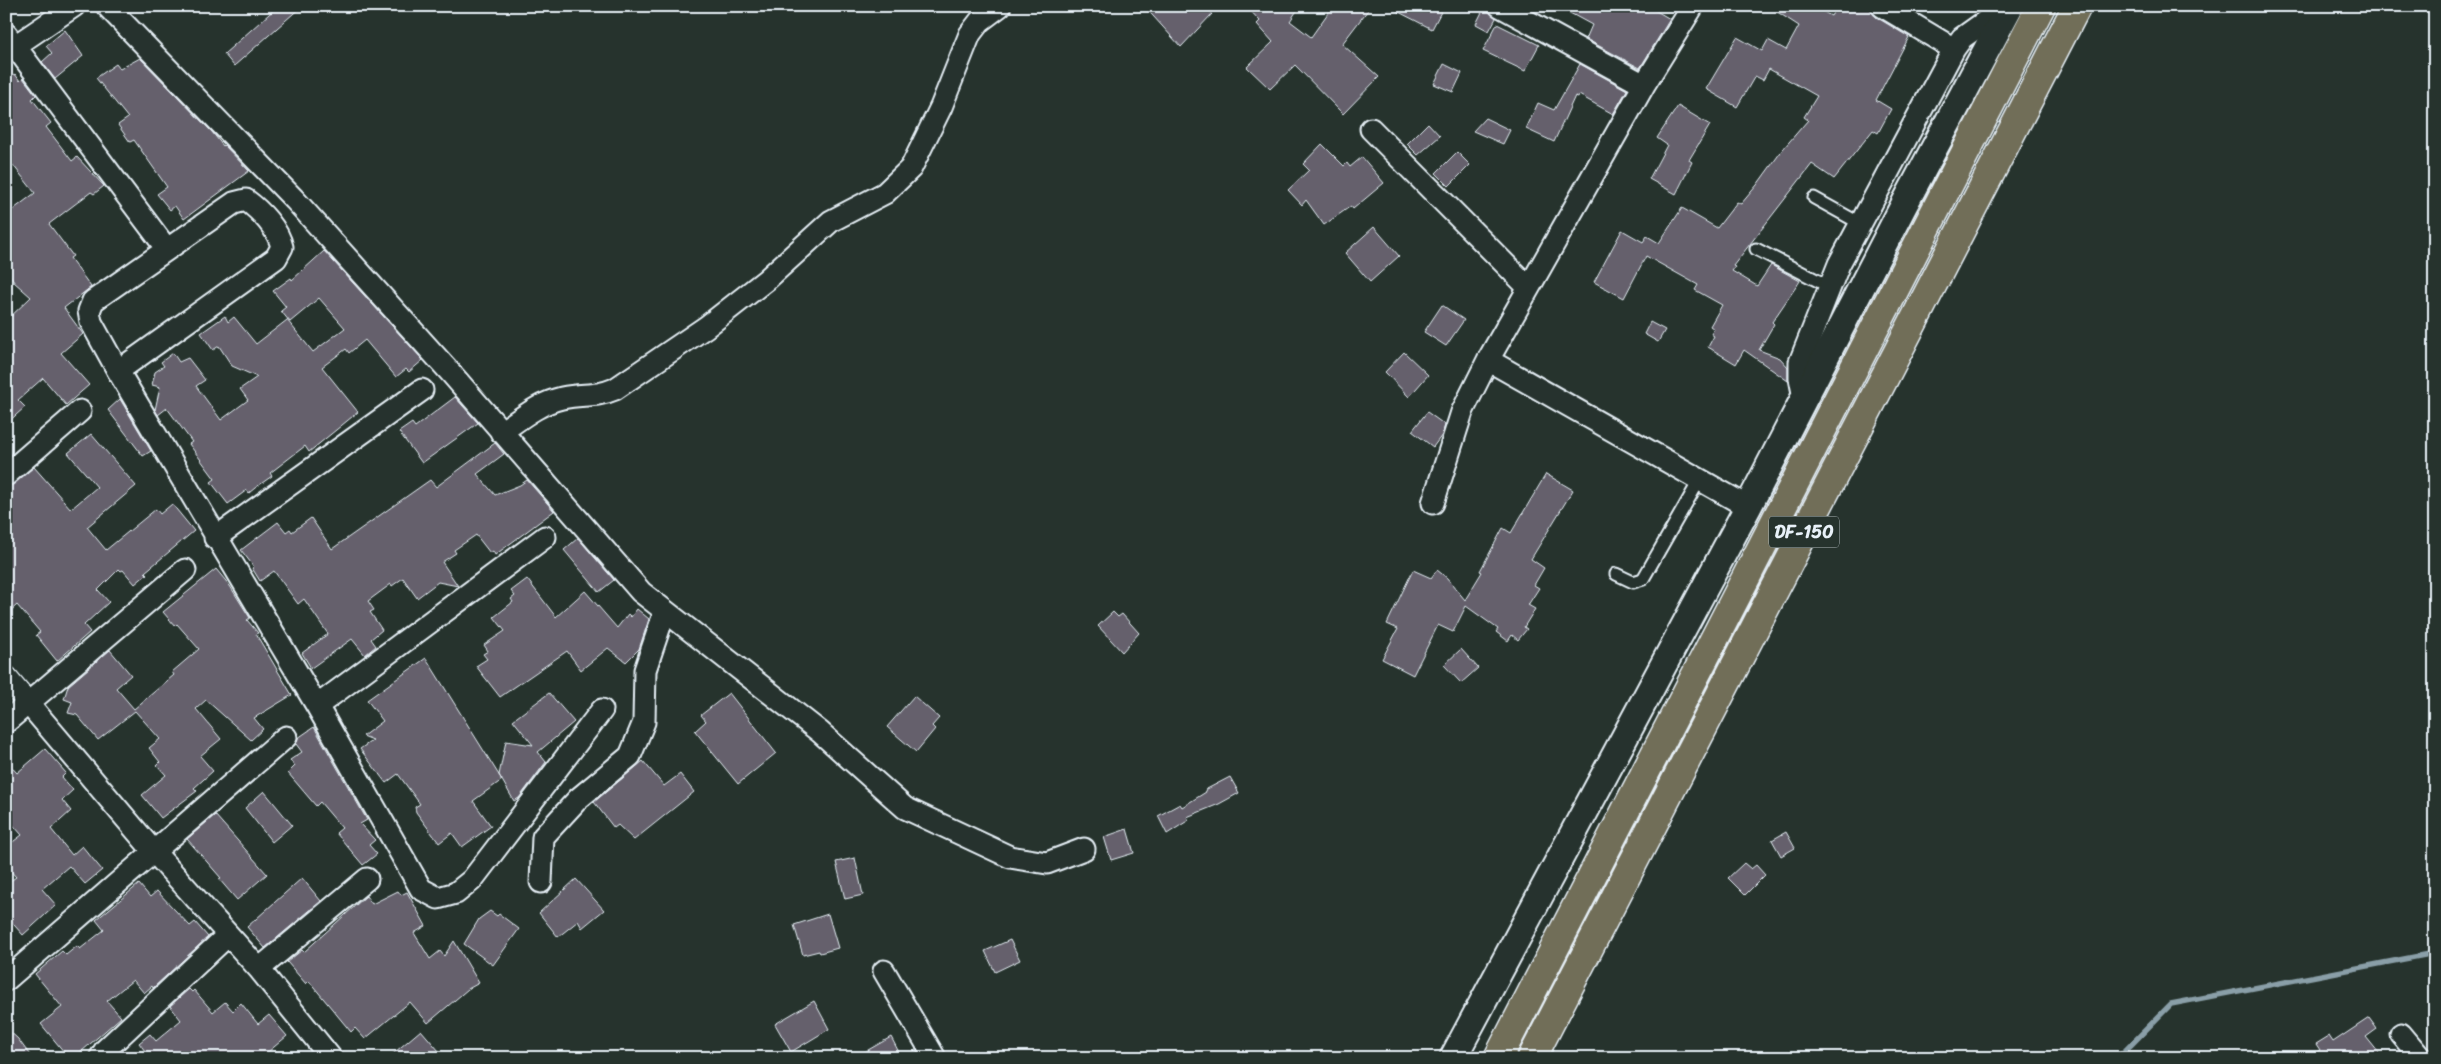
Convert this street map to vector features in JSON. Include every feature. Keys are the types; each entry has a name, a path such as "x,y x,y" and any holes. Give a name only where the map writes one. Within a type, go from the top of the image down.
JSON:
{"main road":[{"name":"DF-150","path":"1498,1058 2041,6"},
{"name":"DF-150","path":"1532,1058 2077,6"}],"street":[{"path":"74,6 9,44 166,248"},
{"path":"107,6 295,200 450,372 640,592 820,732 905,808 1010,856 1047,863 1084,849"},
{"path":"501,432 546,402 564,397 599,396 615,389 706,328 766,280 831,221 885,193 911,168 941,107 970,34 980,21 1000,6"},
{"path":"1500,6 1644,85"},
{"path":"1433,503 1462,412 1488,360 1644,85 1692,6"},
{"path":"1882,6 1954,49"},
{"path":"1804,398 1800,378 1800,362 1839,264 1954,49 1962,38 2009,6"},
{"path":"1454,1058 1748,507 2009,6"},
{"path":"1371,129 1528,287"},
{"path":"118,370 276,258 282,247 280,237 256,207 246,200 234,203 166,248 93,301 89,311 91,322 118,370 216,538 317,706 411,875 421,889 438,898 456,894 472,880 602,710"},
{"path":"1839,264 1865,280"},
{"path":"1488,360 1748,507"},
{"path":"216,538 422,390"},
{"path":"6,475 80,411"},
{"path":"317,706 545,537"},
{"path":"6,722 185,570"},
{"path":"541,882 543,837 578,799 630,756 644,722 645,670 665,611"},
{"path":"6,677 155,853 259,969 331,1058"},
{"path":"6,980 155,853 286,737"},
{"path":"259,969 367,879"},
{"path":"100,1058 105,1050 228,935"},
{"path":"884,971 935,1058"},
{"path":"2401,1034 2421,1058"}],"lane":[{"path":"1814,198 1861,224"},
{"path":"1756,250 1830,287"},
{"path":"1616,574 1636,582 1643,579 1699,481"}],"building":[{"path":"278,6 302,6 234,66 224,54"},
{"path":"1144,6 1204,6 1212,14 1181,47"},
{"path":"1246,6 1300,6 1290,21 1311,37 1333,6 1371,6 1342,44 1379,77 1343,114 1295,65 1270,89 1247,67 1273,42 1257,24 1260,21"},
{"path":"1387,6 1444,6 1432,29"},
{"path":"1485,6 1496,18 1489,31 1476,24"},
{"path":"1557,6 1648,6 1670,19 1640,68 1586,39 1592,25"},
{"path":"1768,6 1813,6 1831,16 1837,6 1870,6 1876,17 1909,37 1876,100 1891,109 1878,133 1873,130 1834,179 1812,164 1733,266 1735,267 1732,271 1757,286 1771,265 1800,281 1772,322 1774,324 1759,350 1780,358 1788,367 1788,381 1744,350 1736,364 1708,347 1714,336 1711,334 1714,329 1710,326 1722,305 1695,290 1698,285 1646,256 1624,298 1594,282 1622,230 1643,242 1647,236 1659,243 1682,208 1717,228 1737,202 1741,204 1808,120 1804,117 1817,96 1769,69 1763,80 1755,76 1737,107 1706,89 1737,37 1762,51 1768,40 1786,50 1799,26"},
{"path":"1497,24 1539,45 1525,71 1483,51"},
{"path":"65,30 83,56 55,79 42,62 52,53 46,46"},
{"path":"140,58 249,171 184,219 175,206 170,210 157,194 167,187 134,140 130,142 118,125 128,118 96,78 116,64 120,69"},
{"path":"1444,64 1462,73 1453,92 1434,84"},
{"path":"1580,64 1627,90 1613,114 1579,95 1578,97 1575,96 1554,142 1526,129 1538,103 1554,110"},
{"path":"15,74 20,81 23,78 36,95 32,99 51,123 46,127 72,161 77,157 104,186 94,194 91,192 49,224 73,256 70,258 91,287 64,308 83,334 61,353 89,385 66,405 43,378 18,400 25,407 6,424 6,321 31,297 14,282 6,268 6,215 35,193 13,165 6,170 6,82"},
{"path":"1678,106 1710,125 1689,160 1692,162 1676,194 1649,179 1667,145 1657,138"},
{"path":"1485,118 1510,130 1503,144 1473,131"},
{"path":"1428,123 1440,136 1418,155 1407,144"},
{"path":"1322,144 1344,166 1347,163 1350,167 1362,157 1384,183 1353,209 1351,206 1324,225 1306,200 1302,205 1288,190 1309,170 1303,164"},
{"path":"1457,152 1470,165 1449,186 1436,173"},
{"path":"1374,227 1399,256 1370,282 1345,253"},
{"path":"324,251 423,360 409,372 406,369 396,377 365,340 349,353 346,349 322,367 358,412 309,452 305,446 270,473 272,476 249,493 247,490 228,504 211,482 215,479 189,444 192,442 167,408 158,415 155,410 160,387 152,385 155,372 164,366 161,362 173,353 179,362 188,358 205,380 196,386 221,420 248,400 240,389 257,377 232,366 219,346 213,350 201,333 225,316 228,322 234,317 256,344 287,320 313,352 345,328 319,298 290,322 281,311 286,307 273,291 291,278 292,280"},
{"path":"1442,305 1464,320 1446,346 1424,332"},
{"path":"1650,322 1665,330 1658,342 1644,334"},
{"path":"1404,352 1428,375 1409,397 1385,372"},
{"path":"455,397 478,423 422,463 399,432 412,423 415,427"},
{"path":"120,399 151,451 143,456 108,410"},
{"path":"1427,412 1445,425 1442,435 1433,447 1412,431"},
{"path":"91,434 136,486 87,527 106,550 156,509 160,514 172,504 194,531 145,572 147,574 135,584 123,570 119,569 98,590 109,602 84,625 90,632 57,661 36,635 40,632 17,605 6,615 6,489 34,467 71,509 97,487 68,453"},
{"path":"495,443 504,454 477,474 495,495 520,485 527,480 554,511 495,555 493,551 490,553 476,535 454,550 456,553 442,562 458,586 438,582 417,598 403,578 392,586 391,584 368,601 374,610 370,612 382,630 371,639 376,646 365,655 352,639 311,668 302,653 328,634 304,599 298,604 274,571 260,581 252,568 254,567 241,550 278,522 286,532 290,529 292,532 311,518 332,549 430,480 436,487"},
{"path":"1546,474 1573,490 1531,559 1544,568 1534,585 1539,588 1528,605 1535,609 1524,627 1527,629 1518,640 1512,635 1508,641 1496,632 1498,629 1466,606 1453,632 1438,625 1413,675 1382,659 1398,629 1387,624 1413,570 1431,578 1437,570 1447,578 1465,600 1482,572 1480,571 1503,528 1511,533"},
{"path":"578,538 614,580 599,592 564,550"},
{"path":"216,569 230,586 250,618 247,620 258,633 256,634 292,695 254,718 263,729 251,740 206,700 196,709 221,739 200,756 213,771 194,788 197,791 161,818 142,795 166,775 157,765 160,762 149,748 160,739 135,711 98,740 77,715 68,713 72,702 64,699 68,686 110,650 131,675 116,688 134,709 174,675 172,672 199,649 177,624 175,626 163,612"},
{"path":"527,579 556,617 585,591 617,628 628,614 631,617 637,609 649,619 639,649 626,662 608,648 581,670 567,651 500,697 476,666 487,659 483,654 488,651 484,645 505,631 494,617 513,602 511,599 515,596 511,591"},
{"path":"1113,612 1118,617 1122,614 1139,633 1122,652 1098,626"},
{"path":"1461,649 1478,668 1461,683 1444,665"},
{"path":"426,658 502,780 473,801 491,826 462,847 452,833 439,843 416,812 415,807 420,804 398,774 386,783 360,749 373,740 363,736 383,721 367,700"},
{"path":"549,693 574,722 538,752 546,762 519,798 514,801 499,775 506,741 533,745 513,720"},
{"path":"729,693 776,753 738,784 695,731 706,721 701,715"},
{"path":"914,696 939,718 932,726 935,729 916,752 887,727"},
{"path":"314,727 367,820 360,824 375,840 369,845 377,854 363,865 336,833 342,828 320,802 316,806 288,773 295,766 290,760 302,752 296,744 298,738"},
{"path":"45,749 66,773 62,777 73,790 62,800 71,811 51,829 72,855 82,846 102,870 85,884 69,866 42,889 56,905 23,935 6,916 6,884 16,877 6,866 6,847 22,835 6,817 6,761 17,773"},
{"path":"643,761 664,786 680,774 694,792 634,840 618,825 614,828 594,802"},
{"path":"1230,777 1239,793 1219,804 1187,817 1189,820 1167,834 1158,816 1180,804 1182,807 1206,792 1205,790"},
{"path":"264,791 292,825 272,842 245,808"},
{"path":"215,815 267,874 237,900 219,879 221,878 187,839"},
{"path":"1127,829 1134,853 1111,860 1104,837"},
{"path":"1786,832 1795,848 1781,856 1772,840"},
{"path":"855,858 863,895 845,899 836,862"},
{"path":"1744,863 1751,869 1756,865 1765,875 1745,895 1728,878"},
{"path":"302,878 321,901 265,948 247,927"},
{"path":"576,879 604,910 582,928 578,921 558,937 539,913"},
{"path":"139,884 150,897 157,891 190,926 195,922 208,937 153,988 152,986 144,993 133,980 107,1001 121,1017 74,1058 69,1058 41,1024 62,1007 35,974 62,951 66,955 77,946 80,949 104,930 96,920"},
{"path":"398,891 401,895 407,892 426,926 414,933 430,959 440,951 444,956 454,941 479,983 468,989 428,1023 410,1002 365,1039 355,1028 351,1032 309,981 306,984 287,962 302,950 304,952 366,896 372,904"},
{"path":"490,911 497,916 499,914 519,929 493,965 464,944 479,919"},
{"path":"828,914 838,948 803,955 794,925"},
{"path":"1010,940 1020,960 995,972 985,951"},
{"path":"189,989 192,992 194,990 213,1012 225,1002 233,1011 241,1003 258,1024 269,1015 287,1036 261,1058 136,1058 145,1051 139,1043 150,1034 156,1041 181,1020 170,1006"},
{"path":"814,1001 829,1029 791,1052 775,1024"},
{"path":"2369,1018 2377,1029 2366,1037 2383,1058 2308,1058 2320,1050 2316,1044 2329,1036 2333,1042"},
{"path":"6,1028 18,1039 32,1058 6,1058"},
{"path":"421,1030 445,1058 388,1058"},
{"path":"891,1037 902,1058 854,1058"}],"waterway":[{"path":"2118,1058 2171,1004 2435,953"}]}
